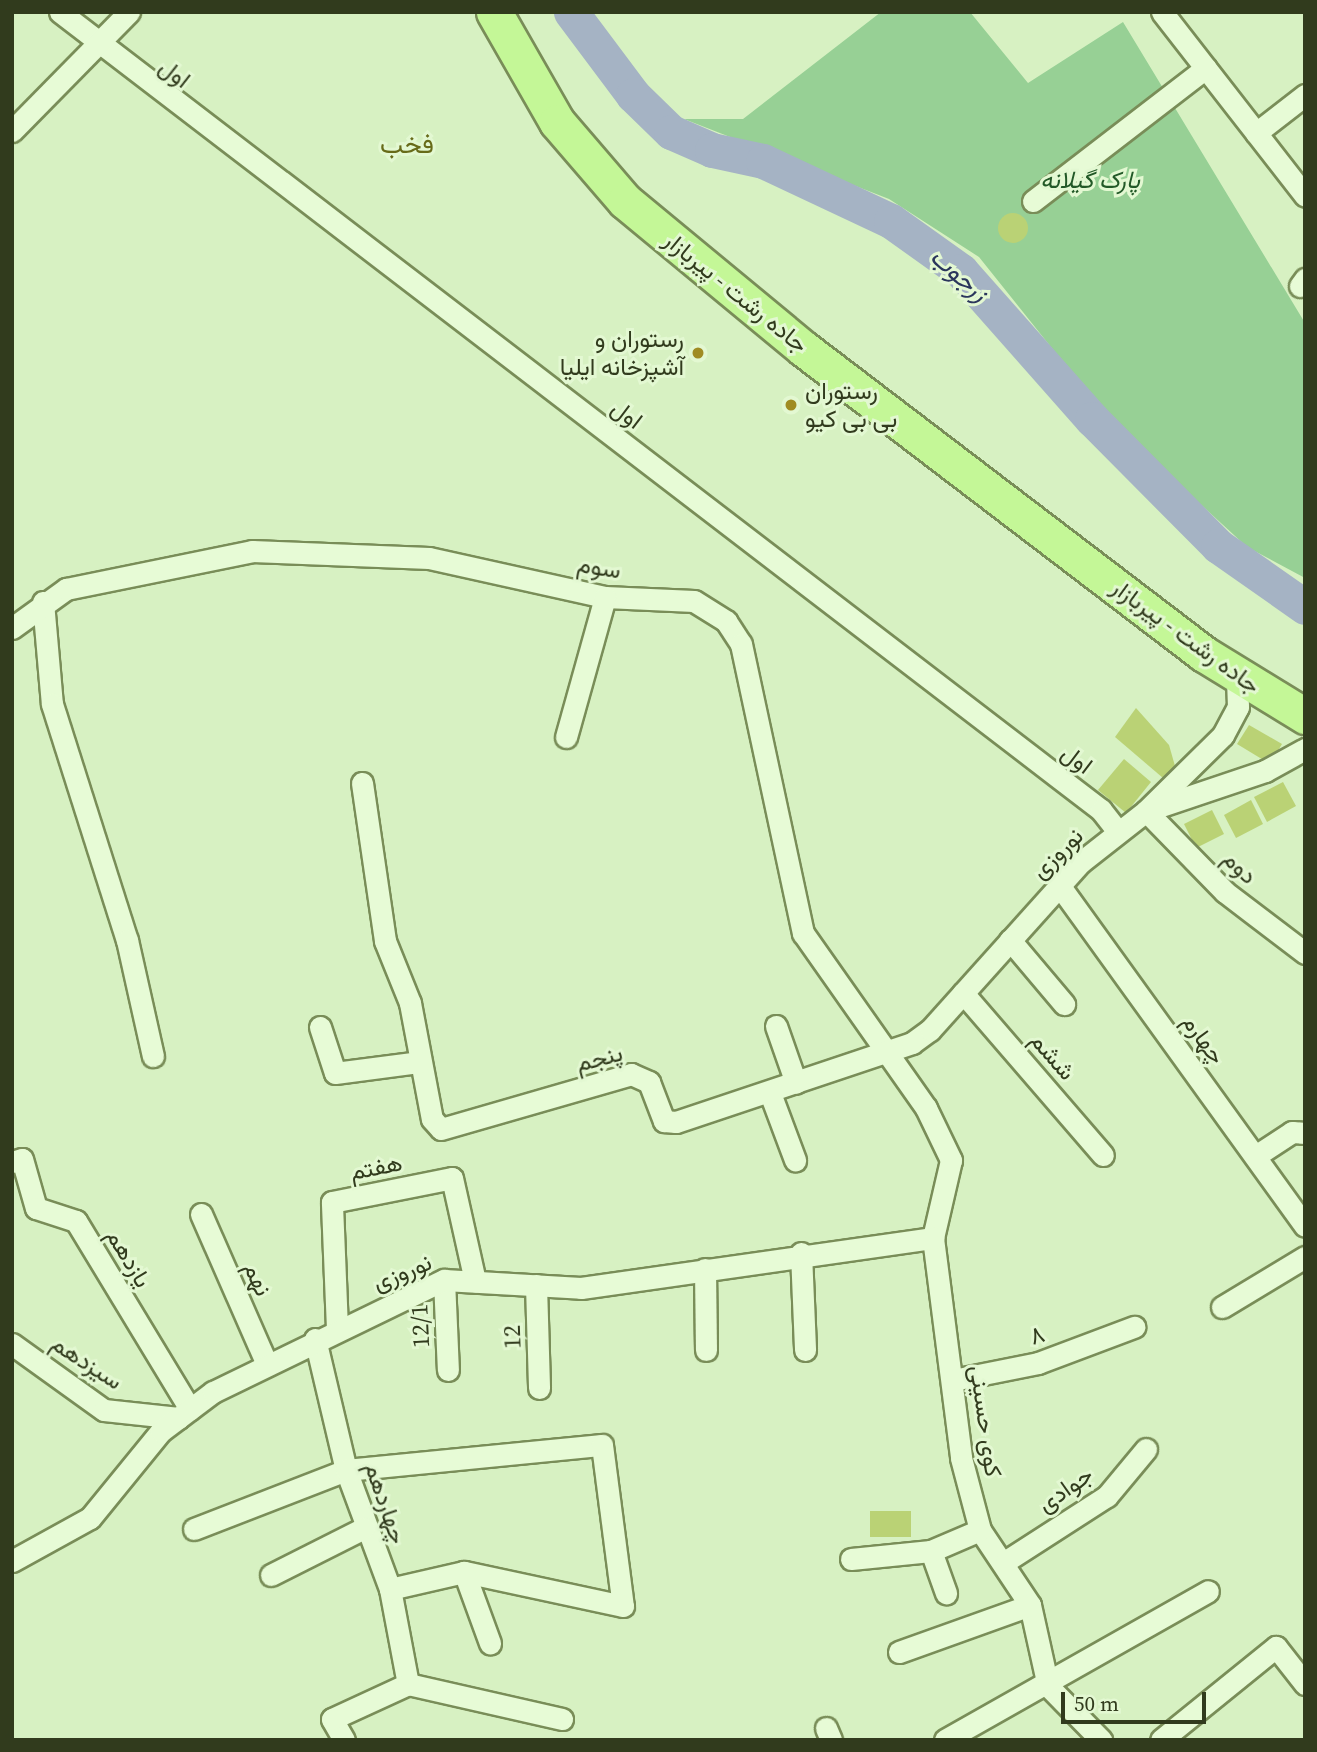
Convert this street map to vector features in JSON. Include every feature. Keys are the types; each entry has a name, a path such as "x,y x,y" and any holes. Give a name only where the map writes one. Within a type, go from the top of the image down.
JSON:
{"main road":[{"name":"جاده رشت - پیربازار","path":"494,12 557,122 625,201 804,349 1237,677 1305,716"}],"street":[{"name":"اول","path":"60,12 1101,810 1118,832"},
{"path":"12,131 129,12"},
{"path":"1162,12 1305,195"},
{"path":"1032,201 1206,68"},
{"path":"1256,133 1305,95"},
{"name":"سوم","path":"12,628 43,602 66,589 252,551 429,558 605,597 694,601 726,621 741,644 803,933 887,1048 943,1137 951,1160 933,1238"},
{"path":"565,737 605,597"},
{"path":"43,602 52,704 127,940 153,1056"},
{"name":"نوروزی","path":"887,1048 912,1043 930,1030 1059,885 1118,832 1146,811 1223,735 1238,707 1237,677"},
{"path":"1146,811 1265,771 1305,749"},
{"path":"320,1027 335,1073 420,1062 410,1003 384,941 362,783"},
{"name":"دوم","path":"1146,811 1225,892 1305,953"},
{"name":"چهارم","path":"1059,885 1305,1226"},
{"path":"1010,940 1064,1004"},
{"name":"ششم","path":"963,993 1103,1155"},
{"path":"776,1026 796,1083"},
{"name":"پنجم","path":"420,1062 432,1119 452,1130 631,1073 649,1082 664,1121 770,1093 887,1048"},
{"path":"770,1093 795,1160"},
{"path":"1256,1155 1292,1132 1305,1133"},
{"name":"یازدهم","path":"12,1161 22,1160 36,1208 76,1221 184,1413"},
{"name":"هفتم","path":"337,1329 332,1202 452,1178 475,1281"},
{"name":"نهم","path":"201,1214 267,1364"},
{"name":"نوروزی","path":"12,1561 90,1518 184,1413 314,1339 444,1280 581,1288 801,1254 933,1238"},
{"name":"کوی حسینی","path":"933,1238 961,1458 980,1530 1006,1561 1030,1605 1048,1686"},
{"path":"801,1254 805,1350"},
{"path":"1222,1307 1305,1257"},
{"path":"705,1269 706,1350"},
{"name":"12/1","path":"444,1280 448,1370"},
{"name":"12","path":"536,1285 539,1388"},
{"name":"۸","path":"953,1381 1038,1363 1134,1327"},
{"name":"چهاردهم","path":"314,1339 346,1470 364,1528 390,1589 408,1684"},
{"name":"سیزدهم","path":"12,1344 104,1410 184,1413"},
{"path":"194,1528 346,1470 602,1445 623,1606 464,1572 390,1589"},
{"name":"جوادی","path":"1006,1561 1107,1496 1146,1449"},
{"path":"271,1575 364,1528"},
{"path":"851,1559 931,1551 980,1530"},
{"path":"931,1551 946,1593"},
{"path":"464,1572 490,1643"},
{"path":"945,1740 1048,1686 1208,1591"},
{"path":"899,1652 1030,1605"},
{"path":"1161,1740 1276,1647 1305,1684"},
{"path":"344,1740 332,1719 408,1684 562,1719"},
{"path":"1048,1686 1101,1740"}],"green space":[{"name":"پارک گیلانه","path":"881,12 970,12 1028,83 1123,22 1305,323 1305,578 1247,547 1110,421 979,257 889,199 684,119 743,119"}],"building":[{"path":"1013,213 1019,214 1027,222 1027,234 1019,242 1013,243 1007,242 999,234 998,228 999,222 1007,214"},
{"path":"1136,708 1169,745 1175,766 1163,778 1115,737"},
{"path":"1249,725 1282,744 1270,764 1237,744"},
{"path":"1124,759 1151,782 1126,813 1098,790"},
{"path":"1283,782 1296,806 1267,822 1254,797"},
{"path":"1251,800 1263,824 1236,838 1224,815"},
{"path":"1212,810 1224,834 1196,848 1184,824"},
{"path":"870,1511 911,1511 911,1537 870,1537"}],"waterway":[{"name":"زرجوب","path":"571,12 633,95 671,132 712,150 763,161 891,221 961,271 1092,419 1218,546 1305,607"}],"place":[{"name":"رستوران و آشپزخانه ایلیا","path":"698,353"},
{"name":"رستوران بی بی کیو","path":"791,405"}],"district":[{"name":"فخب","path":"407,145"}]}
